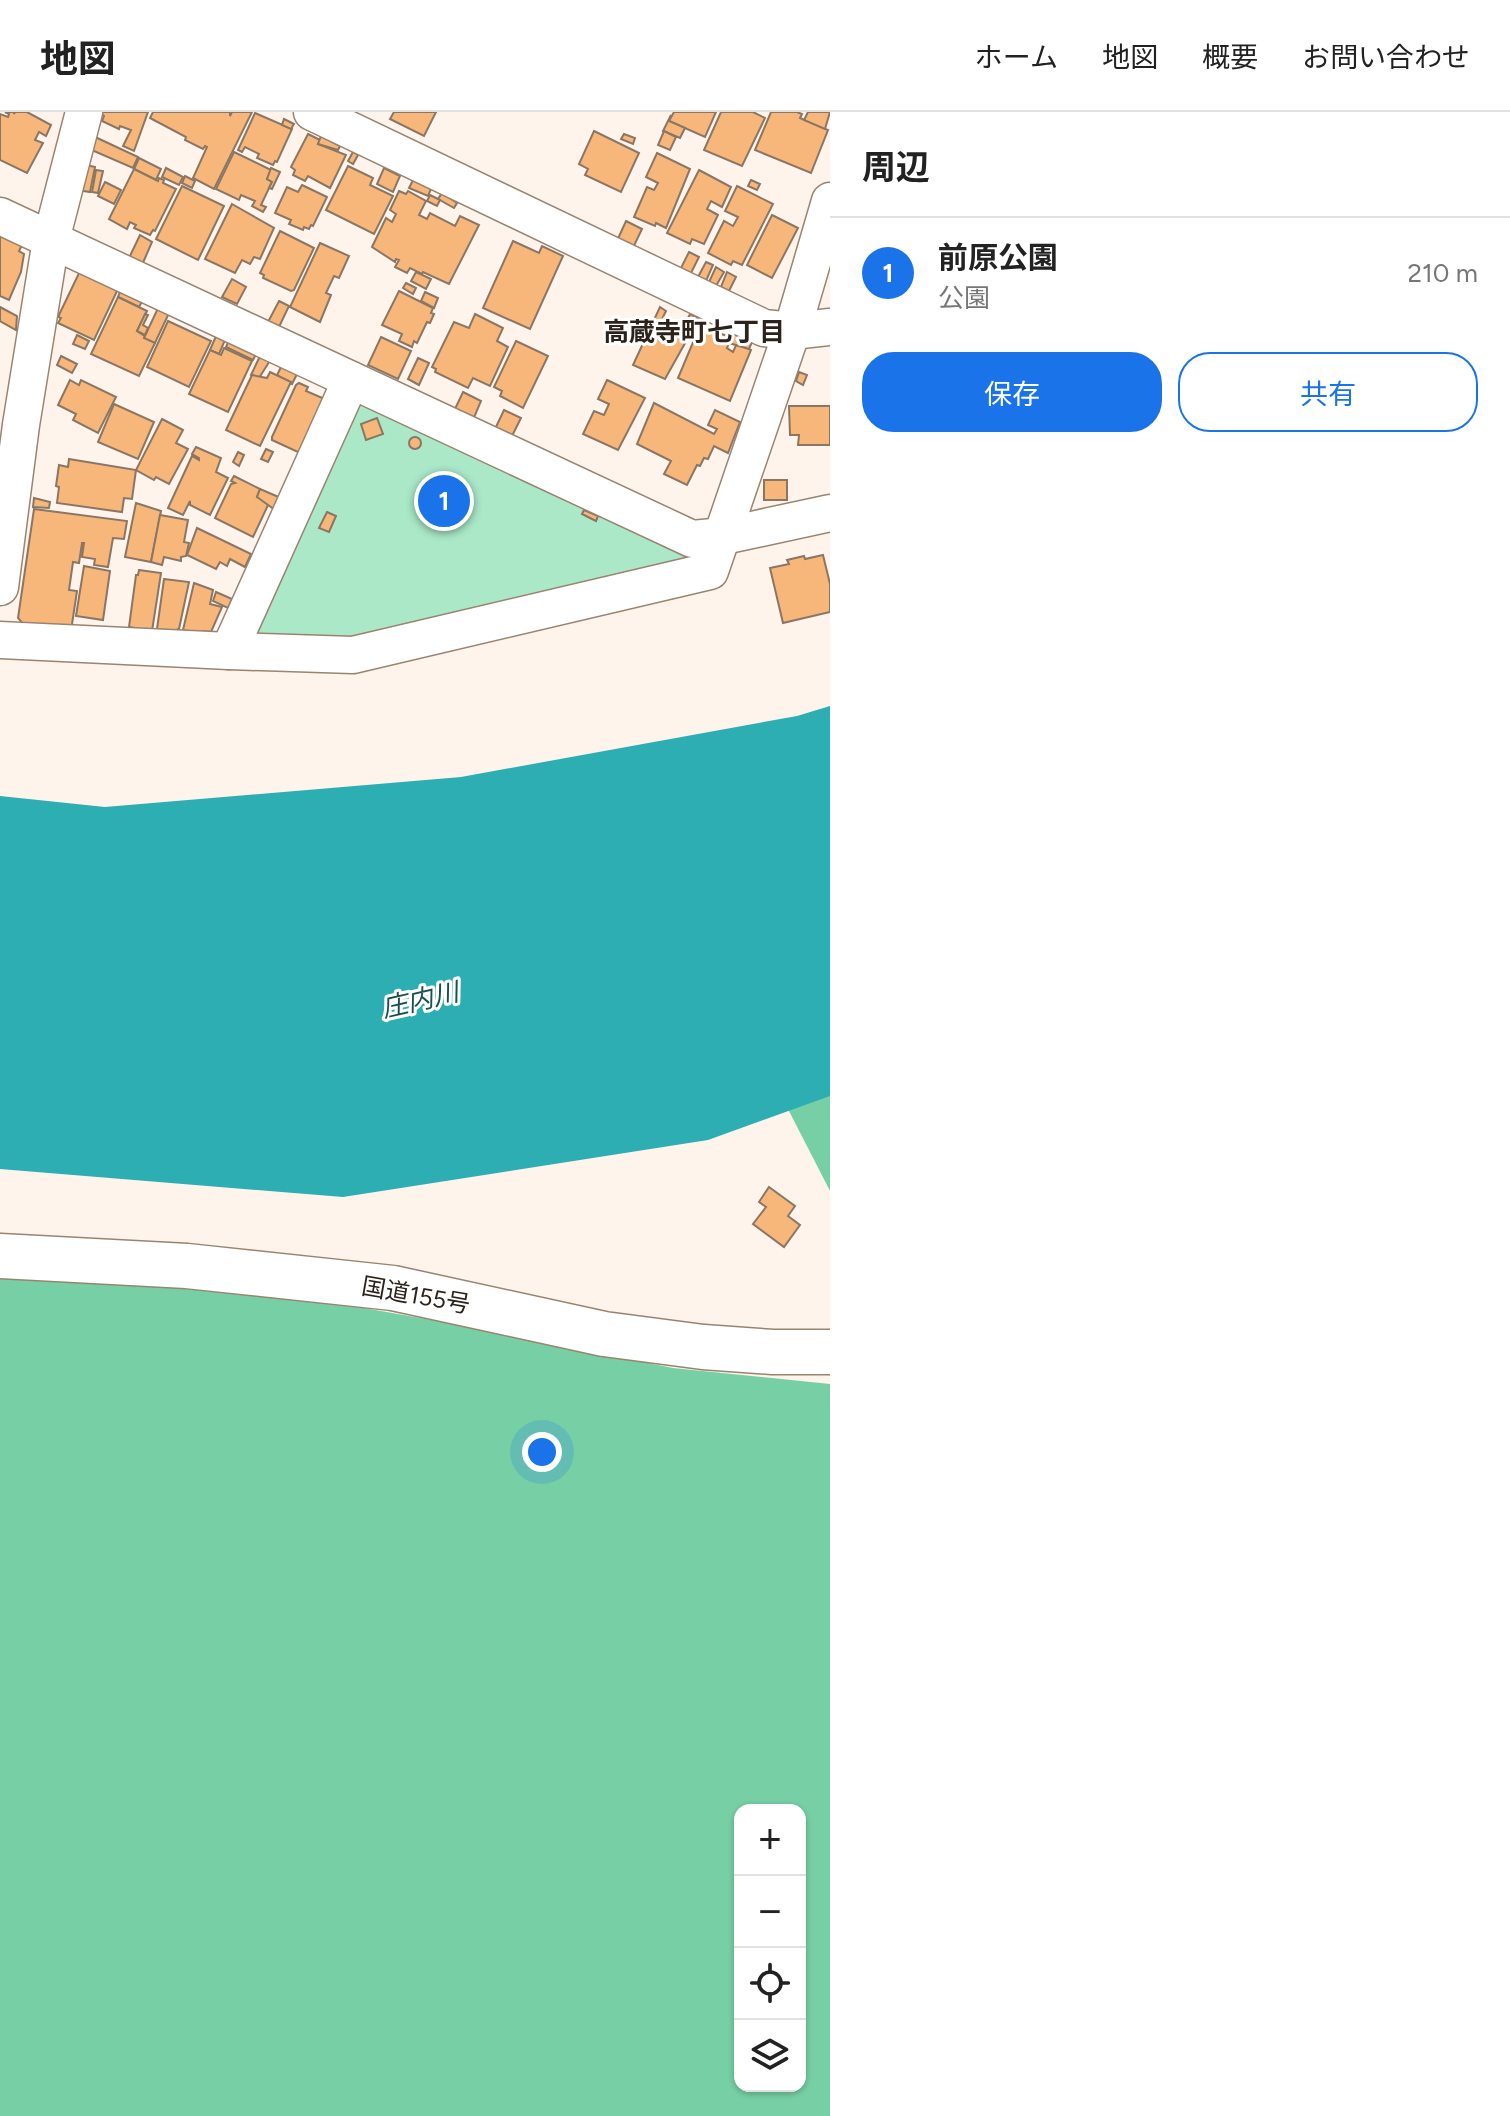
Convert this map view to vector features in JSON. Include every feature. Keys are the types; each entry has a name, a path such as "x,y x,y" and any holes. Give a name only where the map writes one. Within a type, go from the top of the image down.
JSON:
{"highway":[{"name":"国道155号","path":"0,1256 187,1266 393,1288 604,1334 703,1347 830,1352"}],"street":[{"path":"0,587 11,421 51,240 84,112"},
{"path":"312,112 764,328 792,331 830,327"},
{"path":"0,640 353,655 710,571 792,331 830,201"},
{"path":"0,216 692,539 724,536 830,513"},
{"path":"229,651 351,380"}],"green space":[{"path":"370,403 685,551 685,564 355,640 259,639 253,627 353,406"},
{"path":"830,870 830,1191 769,1072"},
{"path":"0,1277 127,1278 319,1300 673,1368 830,1384 830,2116 0,2116"}],"water":[{"name":"庄内川","path":"830,706 830,1096 708,1140 343,1197 0,1169 0,796 105,807 461,777 797,716"}],"building":[{"path":"5,112 27,112 51,125 46,136 39,132 35,140 43,143 27,173 0,160 0,114 8,117 9,114"},
{"path":"99,112 148,112 134,151 123,146 131,130 120,126 119,129 102,121 104,116"},
{"path":"153,112 230,112 230,116 232,112 252,112 214,189 193,178 207,147 203,149 185,140 186,137 150,118"},
{"path":"394,112 436,112 424,136 390,119"},
{"path":"674,112 716,112 705,137 669,121"},
{"path":"721,112 753,112 765,118 742,166 704,150"},
{"path":"771,112 797,112 802,114 800,118 828,130 811,173 755,150"},
{"path":"808,112 830,112 825,129 804,120"},
{"path":"255,113 292,129 273,165 257,158 259,154 245,147 242,152 238,150"},
{"path":"671,115 669,121 685,128 680,138 663,131"},
{"path":"284,119 294,124 291,129 282,125"},
{"path":"594,131 639,153 621,192 585,175 588,169 579,164"},
{"path":"664,131 676,137 670,150 658,145"},
{"path":"308,134 320,140 318,144 346,155 330,188 308,176 305,181 293,175 295,170 291,167"},
{"path":"624,134 635,138 633,144 621,139"},
{"path":"93,136 138,157 133,168 87,148"},
{"path":"321,136 340,146 338,150 318,144"},
{"path":"234,152 271,170 267,179 272,182 261,205 266,207 263,212 252,206 255,201 241,195 239,200 216,189"},
{"path":"353,152 358,155 353,164 348,161"},
{"path":"657,153 690,169 666,228 634,217 647,187 654,190 658,183 646,177"},
{"path":"139,158 161,169 156,180 134,169"},
{"path":"82,164 95,167 90,192 77,190"},
{"path":"348,166 373,178 370,185 393,196 374,234 326,210"},
{"path":"166,168 183,177 179,185 162,177"},
{"path":"271,168 280,172 272,189 269,188 272,182 267,179"},
{"path":"384,168 400,176 393,192 377,184"},
{"path":"134,169 158,181 159,178 164,180 163,183 176,189 150,235 134,228 136,225 130,222 127,229 109,219"},
{"path":"96,170 103,171 98,193 92,192"},
{"path":"699,170 731,187 722,207 711,201 707,209 718,215 704,244 692,239 690,244 667,233"},
{"path":"185,176 195,181 192,188 182,183"},
{"path":"413,180 431,189 428,196 409,188"},
{"path":"751,180 760,184 757,190 748,186"},
{"path":"105,182 121,190 114,204 98,196"},
{"path":"302,185 327,197 313,226 309,229 304,227 303,230 275,213 287,187 298,192"},
{"path":"182,186 224,206 198,260 156,239"},
{"path":"737,186 773,204 742,265 733,261 731,265 708,253 724,221 733,226 738,217 725,211"},
{"path":"399,191 406,194 408,191 426,201 419,215 427,219 430,213 455,226 460,216 479,225 449,284 410,268 407,273 395,267 399,260 395,262 372,247 386,218 392,222 396,214 390,210"},
{"path":"442,193 457,203 454,208 438,199"},
{"path":"430,195 440,200 437,206 427,201"},
{"path":"232,204 274,228 260,259 254,257 250,264 242,260 235,273 205,259"},
{"path":"772,215 798,228 772,278 747,265"},
{"path":"626,221 642,229 632,250 616,243"},
{"path":"280,231 314,248 291,291 263,278 264,275 260,273"},
{"path":"140,235 152,242 142,265 129,258"},
{"path":"0,236 22,245 19,251 24,254 21,272 9,300 0,296"},
{"path":"513,241 539,253 542,246 563,256 530,329 483,308"},
{"path":"320,243 349,256 339,278 334,276 326,293 331,295 320,322 290,307"},
{"path":"689,252 699,257 689,277 679,272"},
{"path":"706,262 713,265 706,281 698,277"},
{"path":"716,267 724,272 716,286 709,282"},
{"path":"80,271 118,289 94,340 58,323"},
{"path":"416,272 431,279 426,289 411,281"},
{"path":"727,272 736,277 729,291 721,287"},
{"path":"232,279 246,287 237,304 222,297"},
{"path":"406,283 416,288 413,294 403,288"},
{"path":"121,289 143,300 139,307 118,297"},
{"path":"399,291 433,308 430,323 427,322 412,347 399,341 402,334 382,325"},
{"path":"425,292 438,298 434,308 421,301"},
{"path":"118,297 147,311 137,331 155,343 139,376 91,354"},
{"path":"279,301 289,306 279,327 268,322"},
{"path":"159,306 170,311 155,343 144,338"},
{"path":"0,307 17,316 16,330 0,321"},
{"path":"660,307 666,311 663,317 683,327 681,331 689,336 665,379 633,365"},
{"path":"145,314 148,315 143,325 148,328 145,335 137,331"},
{"path":"475,314 503,328 497,341 508,347 490,386 473,378 468,388 435,372 436,369 432,367 454,322 469,328"},
{"path":"690,314 699,319 690,336 681,331"},
{"path":"168,321 211,341 189,387 147,367"},
{"path":"699,328 709,333 711,329 731,338 727,348 733,352 737,343 751,350 730,401 678,378"},
{"path":"732,333 752,342 749,349 729,343"},
{"path":"77,335 89,341 85,349 73,344"},
{"path":"216,336 225,340 219,354 210,350"},
{"path":"381,337 411,351 398,379 368,365"},
{"path":"229,340 256,354 253,360 226,347"},
{"path":"516,341 548,356 523,408 500,396 502,391 494,387"},
{"path":"224,348 252,361 228,412 189,394 210,350 221,355"},
{"path":"261,354 271,359 259,378 251,375"},
{"path":"61,356 77,364 72,373 57,365"},
{"path":"418,358 429,363 419,385 408,379"},
{"path":"282,365 298,372 292,384 277,375"},
{"path":"270,372 291,382 260,446 226,430 252,375 267,378"},
{"path":"799,372 807,375 803,385 796,381"},
{"path":"70,380 79,385 81,380 116,397 98,433 73,420 76,414 58,405"},
{"path":"607,380 645,398 618,450 583,434 594,411 604,415 609,404 598,399"},
{"path":"299,383 308,387 306,391 327,400 300,453 272,440"},
{"path":"463,392 481,401 473,420 454,411"},
{"path":"654,403 714,434 717,429 708,425 715,410 740,422 728,453 714,446 708,459 704,458 700,466 697,465 687,485 664,474 671,461 637,444"},
{"path":"114,404 154,422 138,459 98,442"},
{"path":"789,406 830,406 830,445 798,445 799,435 790,435"},
{"path":"504,410 521,418 512,436 495,429"},
{"path":"377,418 383,434 366,440 361,424"},
{"path":"162,419 183,430 176,443 188,449 169,484 136,470"},
{"path":"415,437 421,443 415,449 409,443"},
{"path":"196,447 221,458 216,472 228,478 210,515 190,505 190,501 183,515 168,508 192,456 199,460 192,454"},
{"path":"266,449 273,452 268,462 261,459"},
{"path":"238,452 244,455 239,466 233,462"},
{"path":"69,459 136,470 132,499 124,498 122,512 57,503 59,465 68,467"},
{"path":"234,476 260,489 257,497 269,503 253,537 215,518 231,484 235,483 231,481"},
{"path":"764,480 787,480 787,500 764,500"},
{"path":"260,489 281,498 275,510 257,497"},
{"path":"34,498 50,502 49,508 33,507"},
{"path":"136,503 161,511 151,562 125,557"},
{"path":"34,509 127,521 124,539 113,538 108,567 94,565 95,559 82,557 82,543 79,563 73,562 69,590 77,591 71,631 24,625 18,618"},
{"path":"584,510 598,516 596,521 582,514"},
{"path":"327,512 336,516 329,532 319,528"},
{"path":"160,515 188,520 184,542 189,543 186,556 181,557 181,561 164,557 162,565 151,562"},
{"path":"197,528 251,554 245,567 230,559 227,566 220,562 216,569 187,555"},
{"path":"823,555 830,584 830,612 783,623 770,568 789,564 787,560"},
{"path":"84,566 110,571 103,620 76,616"},
{"path":"139,570 161,573 152,631 129,627"},
{"path":"164,579 189,582 179,629 173,631 157,629"},
{"path":"194,583 213,590 210,604 222,607 211,632 203,631 202,635 183,630"},
{"path":"216,592 232,599 228,608 213,601"},
{"path":"769,1187 795,1206 788,1216 800,1225 784,1247 753,1224 766,1207 759,1202"}],"place":[{"name":"前原公園","path":"444,501"}],"district":[{"name":"高蔵寺町七丁目","path":"694,332"}]}
